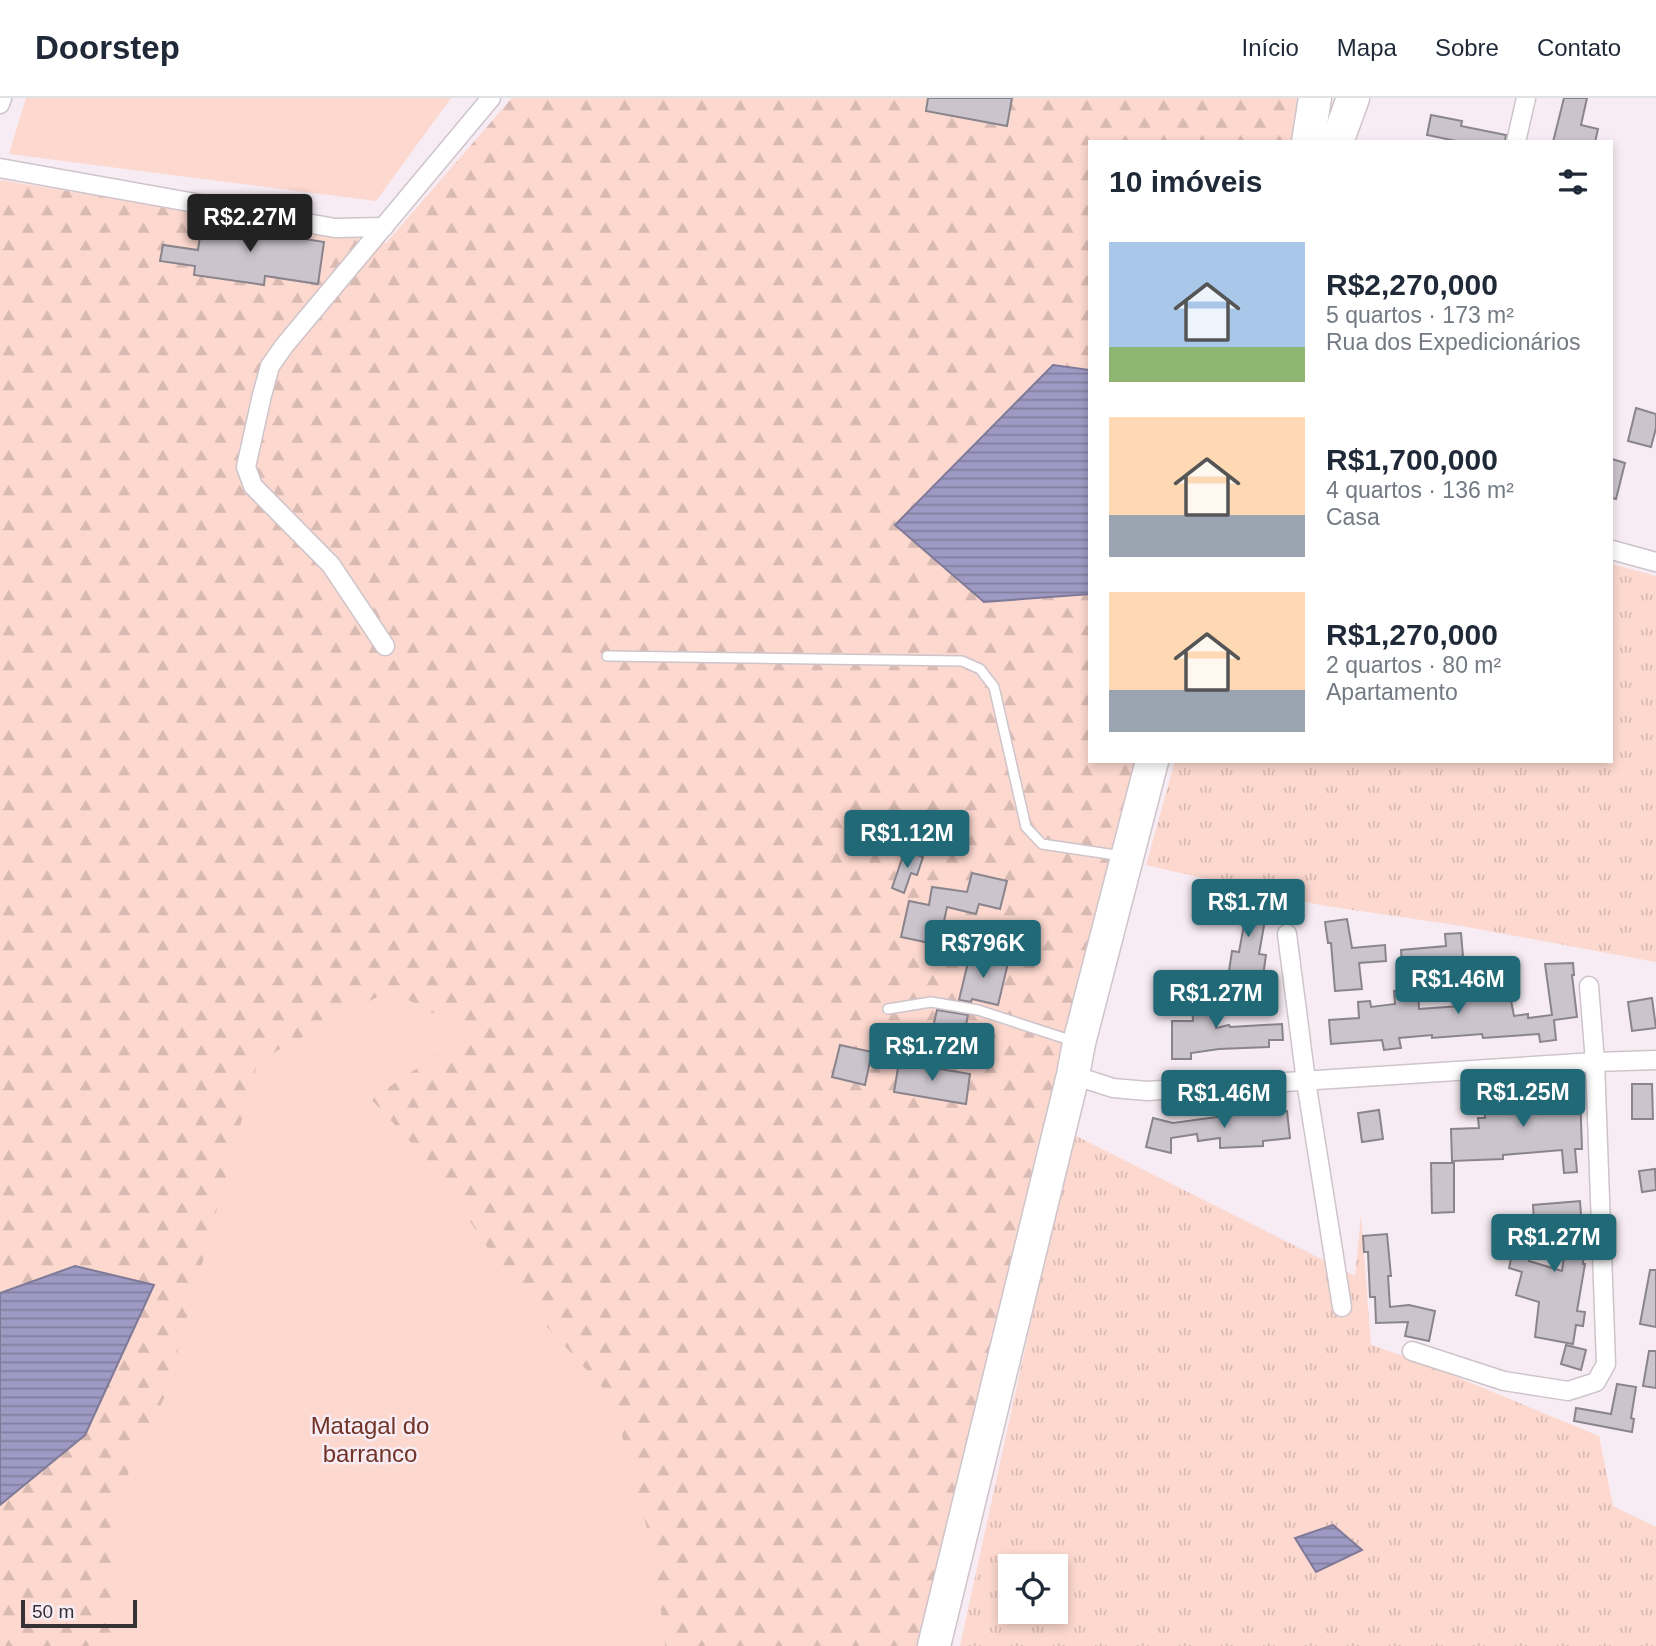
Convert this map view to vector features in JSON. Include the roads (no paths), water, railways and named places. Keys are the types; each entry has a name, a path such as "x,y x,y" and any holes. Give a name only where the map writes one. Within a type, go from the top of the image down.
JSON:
{"highway":[{"path":"1308,140 1315,98"},
{"path":"1338,140 1353,98"},
{"path":"934,1646 1079,1043 1151,763"}],"street":[{"path":"0,104 2,98"},
{"path":"385,646 331,565 253,486 246,467 270,366 491,98"},
{"path":"1516,140 1526,98"},
{"path":"0,168 335,228 384,227"},
{"path":"1613,550 1656,562"},
{"path":"1287,934 1306,1082 1342,1307"},
{"path":"1412,1351 1504,1381 1568,1391 1596,1382 1606,1364 1595,1062 1589,986"},
{"path":"1073,1075 1112,1088 1147,1091 1656,1060"}],"lane":[{"path":"607,656 962,660 980,669 995,687 1026,827 1042,844 1127,856"},
{"path":"888,1009 931,1002 978,1010 1079,1043"}],"park label":[{"name":"Matagal do barranco","path":"370,1439"}]}
